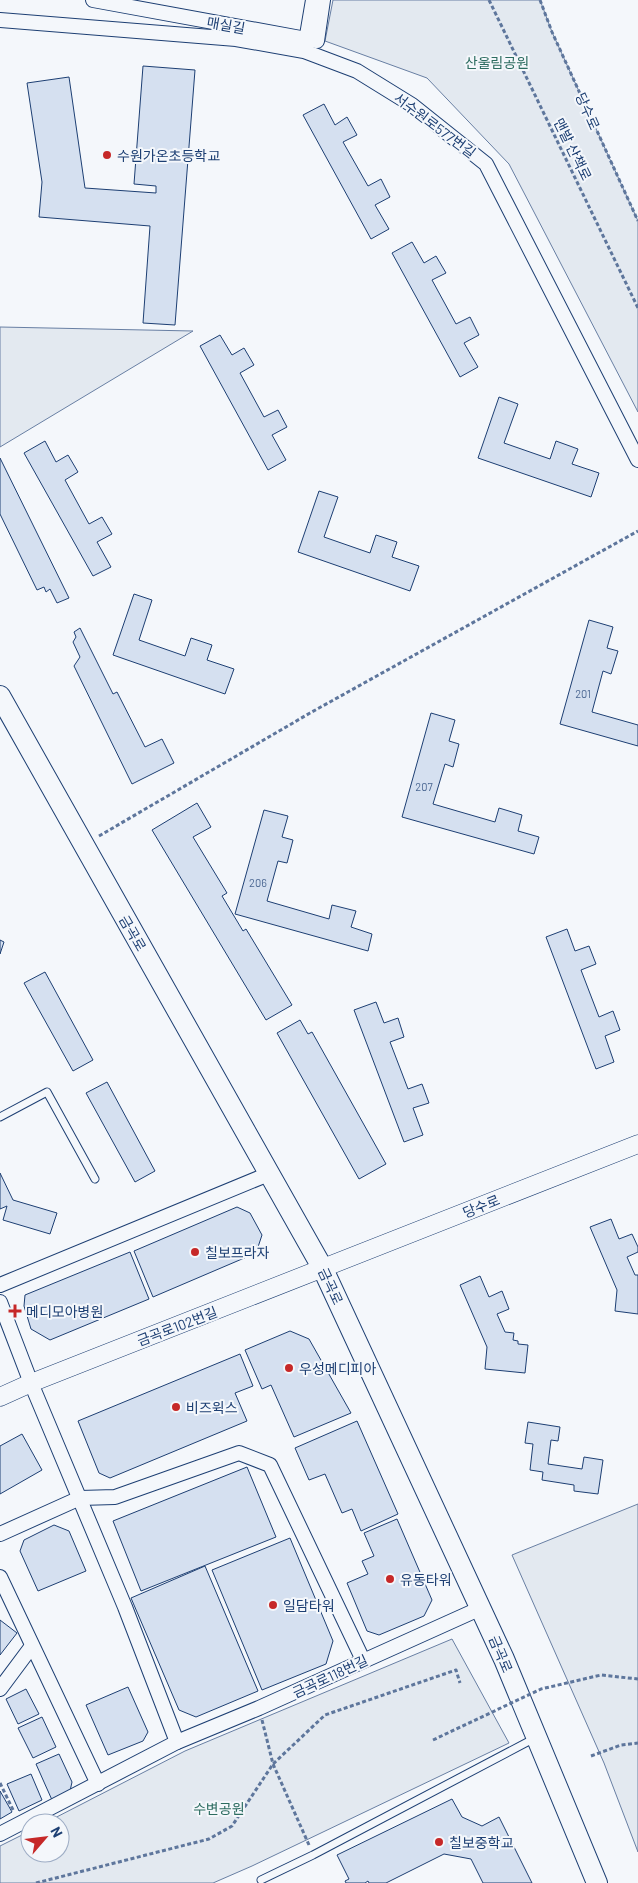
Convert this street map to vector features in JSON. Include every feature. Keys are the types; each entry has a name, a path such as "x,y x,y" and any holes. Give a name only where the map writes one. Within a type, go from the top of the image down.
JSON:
{"main road":[{"name":"금곡로","path":"0,696 6,713 271,1173 323,1269 504,1659 597,1883"}],"street":[{"name":"매실길","path":"93,0 305,45"},
{"path":"313,0 305,45 317,41 323,0"},
{"name":"서수원로577번길","path":"0,20 305,45 357,72 412,105 486,164 638,460"},
{"name":"당수로","path":"323,1269 638,1144"},
{"path":"0,1285 271,1173"},
{"name":"금곡로102번길","path":"0,1397 31,1383 323,1269"},
{"path":"0,1302 31,1383 80,1498 178,1742"},
{"path":"0,1534 80,1498 115,1497 239,1453 270,1465 363,1660"},
{"path":"0,1577 98,1784"},
{"name":"금곡로118번길","path":"41,1813 178,1742 259,1708 481,1608"},
{"path":"0,1689 32,1646"},
{"name":"금곡로118번길","path":"0,1834 20,1824"}],"lane":[{"path":"0,1118 47,1092 95,1179"},
{"path":"261,1880 313,1855 536,1738"}],"path":[{"name":"맨발 산책로","path":"489,0 638,308"},
{"name":"당수로","path":"540,0 552,32 638,221"},
{"path":"83,845 310,713 638,531"},
{"path":"36,1883 209,1839 232,1826 274,1764 325,1715 456,1670 460,1683"},
{"path":"433,1740 541,1689 601,1675 638,1679"},
{"path":"259,1708 274,1764 313,1855"},
{"path":"591,1756 621,1745 638,1743"},
{"path":"0,1783 20,1824"}],"green space":[{"name":"산울림공원","path":"333,0 540,0 552,32 638,221 638,412 509,164 427,78 325,41"},
{"path":"0,327 193,331 0,447"},
{"path":"638,1504 638,1852 604,1763 512,1555"},
{"name":"수변공원","path":"452,1639 509,1743 213,1883 0,1883 0,1846 20,1836 20,1863 70,1863 70,1813 64,1813 185,1751"}],"building":[{"path":"143,66 195,70 175,325 143,323 150,226 39,217 42,182 27,83 69,77 85,188 156,193 156,186 134,184"},
{"path":"324,104 335,125 347,117 357,135 343,142 368,186 381,179 390,197 375,205 389,229 371,239 303,115"},
{"path":"412,242 424,263 436,256 446,273 432,280 456,324 470,317 479,335 464,343 478,367 460,377 392,253"},
{"path":"220,335 232,355 244,348 254,365 240,373 264,417 278,410 287,427 272,435 286,460 268,470 200,346"},
{"path":"499,397 518,404 504,443 550,459 556,441 578,449 572,464 599,473 591,497 478,458"},
{"path":"45,441 56,462 68,455 78,472 65,480 89,524 102,517 112,534 97,542 111,567 93,576 24,453"},
{"path":"0,458 69,598 57,603 50,589 46,592 44,587 37,590 0,514"},
{"path":"319,491 338,497 324,537 370,553 376,535 397,542 392,557 419,566 410,591 298,552"},
{"path":"134,594 152,600 139,640 185,656 191,638 212,645 207,660 234,669 225,694 113,655"},
{"path":"589,620 613,627 607,648 618,651 611,674 603,671 592,712 638,725 638,746 560,724"},
{"path":"80,628 113,694 117,692 145,747 162,739 174,763 132,784 74,666 80,657 73,642 76,637 74,632"},
{"path":"431,713 455,720 449,741 459,744 453,767 445,764 433,804 495,822 499,808 522,815 518,831 539,837 534,854 402,817"},
{"path":"197,803 211,827 193,837 227,893 222,896 243,931 246,929 292,1005 266,1020 152,830"},
{"path":"264,810 288,816 282,837 293,840 287,863 278,861 267,901 329,919 332,905 356,911 351,927 372,934 368,951 235,914"},
{"path":"567,929 575,951 589,946 596,964 581,970 599,1017 613,1011 620,1030 605,1036 614,1062 596,1069 546,937"},
{"path":"0,940 4,942 0,954"},
{"path":"45,972 93,1060 73,1071 24,983"},
{"path":"376,1002 384,1023 398,1018 404,1037 390,1042 408,1089 422,1084 429,1103 413,1108 423,1135 404,1142 354,1010"},
{"path":"300,1020 308,1034 312,1032 386,1164 359,1179 277,1033"},
{"path":"107,1082 155,1171 135,1182 86,1093"},
{"path":"0,1173 13,1200 57,1213 50,1234 3,1220 7,1206 0,1209"},
{"name":"칠보프라자","path":"237,1207 250,1213 262,1235 256,1253 153,1297 134,1251"},
{"path":"611,1219 619,1239 632,1234 638,1247 638,1252 627,1257 635,1275 638,1275 638,1314 615,1311 617,1290 590,1227"},
{"path":"130,1252 149,1299 50,1340 31,1329 24,1306 25,1295"},
{"path":"480,1276 489,1297 502,1291 509,1309 497,1314 505,1332 514,1333 513,1340 518,1341 518,1344 528,1345 525,1373 485,1369 487,1347 460,1285"},
{"name":"우성메디피아","path":"290,1331 309,1339 351,1413 294,1437 271,1385 262,1389 245,1350"},
{"name":"비즈윅스","path":"240,1354 253,1386 235,1393 247,1421 110,1478 99,1473 78,1421"},
{"path":"357,1421 398,1514 361,1531 352,1509 342,1513 325,1474 309,1480 295,1448"},
{"path":"528,1422 560,1427 558,1441 551,1440 548,1464 582,1469 584,1457 603,1460 598,1494 574,1491 574,1485 542,1480 543,1472 530,1470 533,1444 525,1443"},
{"path":"22,1434 42,1470 0,1494 0,1446"},
{"path":"247,1467 276,1537 141,1591 113,1521"},
{"name":"유동타워","path":"397,1519 432,1600 424,1616 379,1635 367,1631 347,1583 368,1574 362,1561 374,1556 364,1533"},
{"path":"54,1525 69,1531 86,1571 38,1591 20,1551 24,1540"},
{"name":"일담타워","path":"290,1538 333,1641 326,1664 262,1690 212,1570"},
{"path":"205,1566 258,1691 196,1717 179,1710 131,1598"},
{"path":"0,1620 17,1633 0,1655"},
{"path":"128,1687 148,1732 143,1741 108,1755 86,1705"},
{"path":"26,1689 39,1714 18,1724 6,1699"},
{"path":"42,1717 56,1747 33,1758 18,1728"},
{"path":"59,1754 72,1782 70,1791 52,1800 36,1764"},
{"path":"31,1774 42,1800 19,1811 7,1784"},
{"path":"0,1791 12,1812 0,1819"},
{"path":"452,1799 462,1817 482,1826 499,1817 532,1883 483,1883 471,1859 444,1854 386,1883 369,1883 368,1881 365,1883 346,1883 345,1881 349,1879 337,1855"}],"place":[{"name":"수원가온초등학교","path":"107,155"},
{"name":"칠보프라자","path":"195,1252"},
{"name":"메디모아병원","path":"15,1311"},
{"name":"우성메디피아","path":"289,1368"},
{"name":"비즈윅스","path":"176,1407"},
{"name":"유동타워","path":"390,1579"},
{"name":"일담타워","path":"273,1605"},
{"name":"칠보중학교","path":"439,1842"}]}
